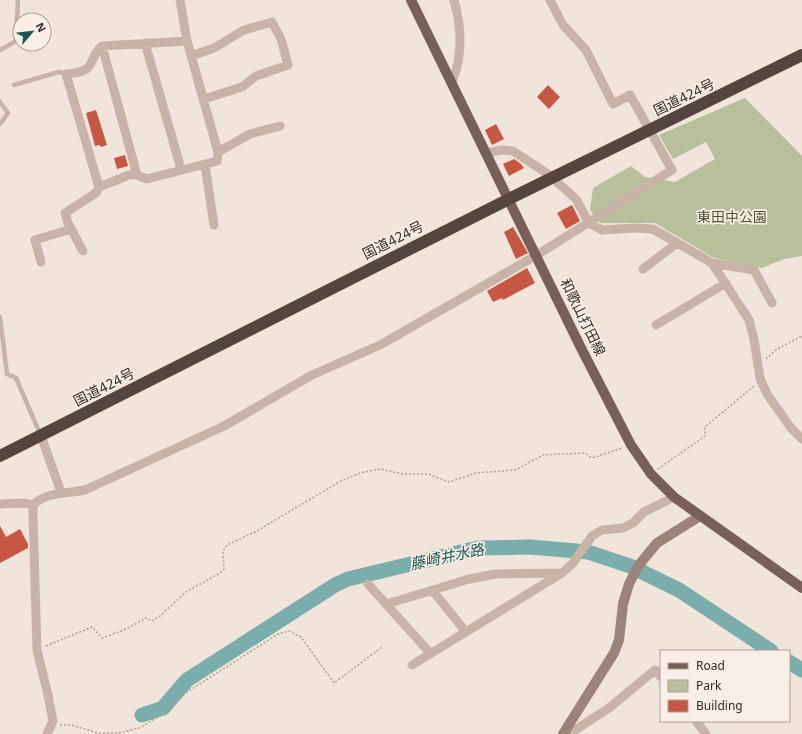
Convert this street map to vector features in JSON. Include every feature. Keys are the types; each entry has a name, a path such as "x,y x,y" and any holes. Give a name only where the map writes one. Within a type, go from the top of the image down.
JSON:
{"highway":[{"name":"国道424号","path":"0,456 508,199 802,55"}],"main road":[{"name":"和歌山打田線","path":"411,0 537,255 581,348 632,445 651,474 674,497 802,588"}],"street":[{"path":"83,251 71,229 65,213 96,193 99,187 129,175 137,175 147,179 181,169 205,165 217,161 218,152 187,41 180,0"},
{"path":"452,82 458,67 461,34 454,0"},
{"path":"47,734 52,725 52,712 37,650 33,505 38,500 61,492 70,494 85,490 224,426 312,375 380,345 537,255 672,170 630,95 613,104 586,50 563,25 550,0"},
{"path":"191,56 214,48 244,30 272,22 283,45 288,65 256,76 242,87 204,99"},
{"path":"99,187 66,74 82,72 91,66 98,49 102,46 187,41"},
{"path":"145,43 181,169"},
{"path":"102,46 137,175"},
{"path":"218,152 250,134 280,126"},
{"path":"486,153 502,150 513,151 553,177 576,199 590,223 602,230 635,228 653,229 712,263 754,270 772,303"},
{"path":"205,165 214,225"},
{"path":"41,262 35,240 71,229"},
{"path":"643,269 677,243"},
{"path":"712,263 749,320 754,339 760,378 767,394 789,423 791,428 802,439"},
{"path":"656,325 726,283"},
{"path":"41,436 61,492"},
{"path":"412,665 562,573 573,563 592,536 602,530 623,528 633,524 644,512 674,497"},
{"path":"0,504 25,503 33,505"},
{"path":"563,734 614,653 620,633 622,604 629,584 638,566 657,543 700,516"},
{"path":"386,604 469,579 496,574 562,573"},
{"path":"368,584 431,654"},
{"path":"432,590 466,632"},
{"path":"569,734 609,708 655,670 660,676"},
{"path":"697,722 706,734"}],"lane":[{"path":"0,50 16,41 18,0"},
{"path":"14,85 59,72 66,74"},
{"path":"0,102 8,114 0,124"},
{"path":"0,317 7,374 16,378 41,436"}],"path":[{"path":"766,359 777,349 802,336"},
{"path":"651,474 705,436 705,427 748,392 760,378"},
{"path":"37,650 92,628 102,638 126,629 146,618 152,621 160,616 186,592 220,573 224,569 223,551 227,545 255,532 341,481 360,473 380,469 403,474 428,474 449,482 476,473 515,470 543,456 585,453 592,458 632,445"},
{"path":"52,725 71,725 99,733 118,733 140,728 162,716 190,690 278,634 289,631 301,637 334,683 382,647"}],"green space":[{"name":"東田中公園","path":"745,98 802,156 802,256 784,259 762,268 714,258 655,223 600,223 590,210 593,188 631,166 645,177 675,182 715,159 706,142 673,159 659,135"}],"building":[{"path":"548,85 560,97 549,109 537,97"},
{"path":"96,110 107,145 101,147 100,145 95,146 86,113"},
{"path":"496,124 504,139 492,145 485,130"},
{"path":"125,155 128,166 117,169 114,158"},
{"path":"514,159 524,168 509,176 503,164"},
{"path":"572,205 580,221 566,229 557,213"},
{"path":"513,227 528,253 516,259 504,232"},
{"path":"527,268 535,283 503,300 502,298 493,302 487,291"},
{"path":"0,526 6,537 20,529 28,544 28,548 0,563"}],"waterway":[{"name":"藤崎井水路","path":"142,715 163,708 187,680 335,585 348,579 478,548 530,547 588,552 630,566 679,590 769,650"},
{"name":"藤崎井水路","path":"790,663 802,670"}]}
